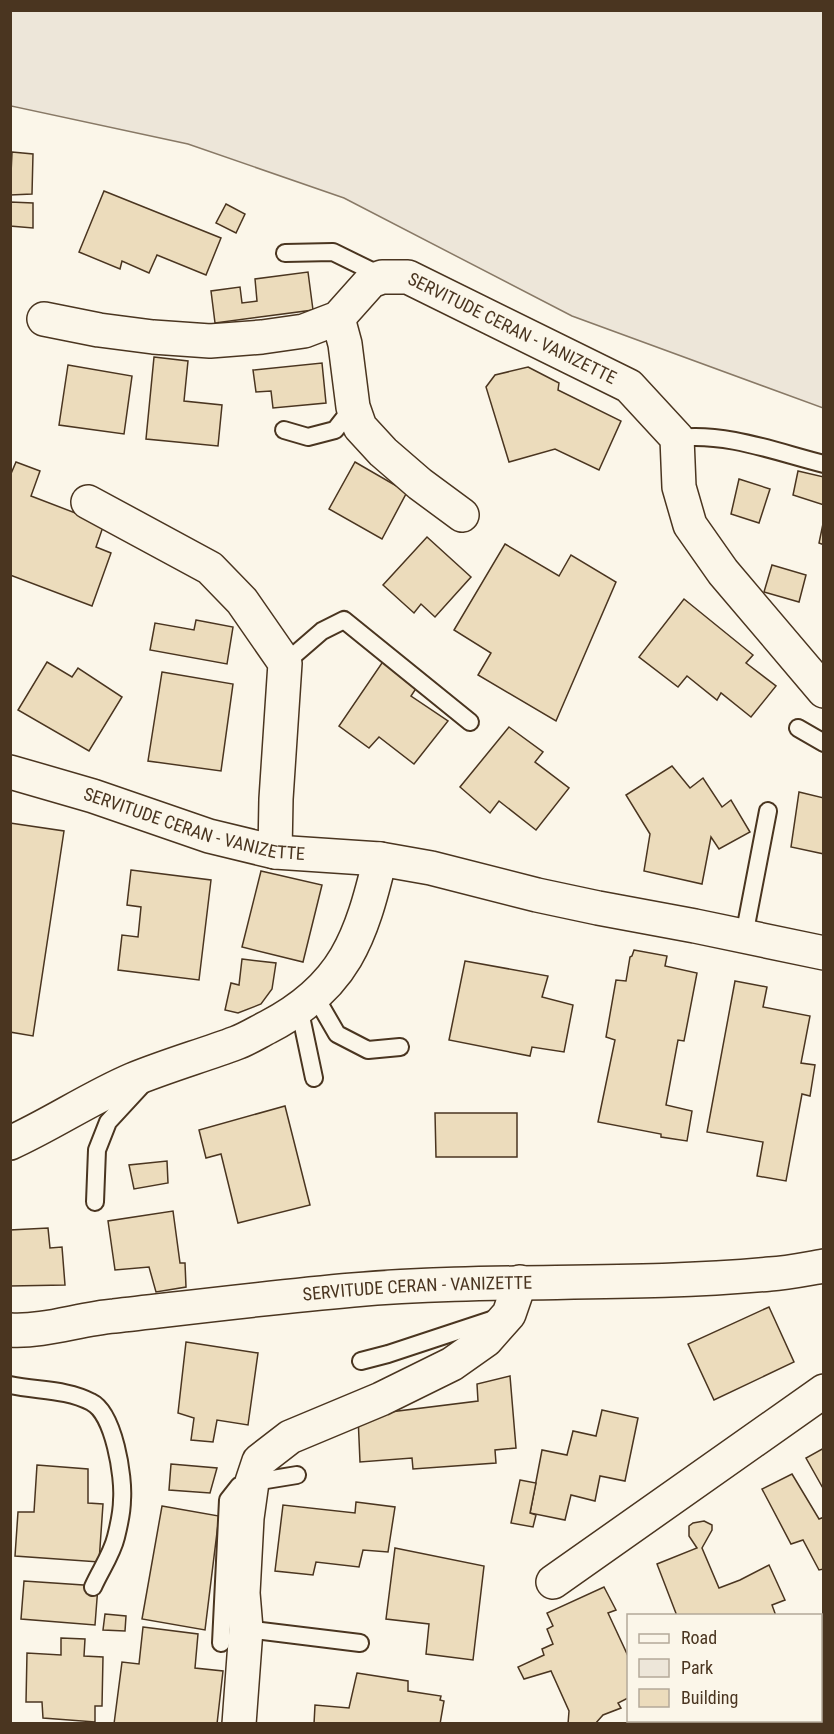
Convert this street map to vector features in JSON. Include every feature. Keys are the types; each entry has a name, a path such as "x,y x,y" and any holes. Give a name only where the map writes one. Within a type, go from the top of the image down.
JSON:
{"street":[{"name":"SERVITUDE CERAN - VANIZETTE","path":"44,319 99,330 153,337 210,341 262,337 304,331 338,318 372,281 382,277 408,277 629,386 677,438"},
{"path":"338,318 345,344 352,407 360,428 383,452 420,484 462,515"},
{"path":"677,438 679,487 690,525 723,572 824,691"},
{"path":"88,502 210,568 242,601 285,663 276,799 275,852"},
{"name":"SERVITUDE CERAN - VANIZETTE","path":"10,772 93,796 209,836 275,852 380,859 431,868 537,895 824,953"},
{"path":"10,1143 132,1080 238,1042 283,1019 307,1002 331,979 348,956 362,926 380,859"},
{"name":"SERVITUDE CERAN - VANIZETTE","path":"10,1330 52,1327 111,1316 354,1290 520,1282 633,1282 771,1274 824,1266"},
{"path":"239,1724 234,1636 243,1593 252,1482 259,1461 290,1437 381,1399 452,1364 486,1340 509,1314 520,1282"},
{"path":"554,1582 824,1391"}],"lane":[{"path":"285,253 333,252 382,277"},
{"path":"284,430 308,437 335,430 352,407"},
{"path":"677,438 691,436 720,438 824,464"},
{"path":"285,663 322,631 344,620 470,722"},
{"path":"798,728 824,743"},
{"path":"744,936 768,811"},
{"path":"307,1002 337,1034 368,1050 400,1047"},
{"path":"307,1002 314,1078"},
{"path":"95,1202 97,1150 108,1122 155,1072"},
{"path":"361,1361 509,1314"},
{"path":"10,1385 31,1390 66,1392 94,1403 108,1421 118,1452 123,1499 116,1539 93,1587"},
{"path":"252,1482 297,1475"},
{"path":"234,1636 360,1643"}],"green space":[{"path":"11,10 823,11 823,408 572,316 344,198 188,144 11,106"}],"building":[{"path":"12,152 33,154 32,194 10,195"},
{"path":"104,191 221,238 206,275 157,255 149,273 122,261 120,269 79,252"},
{"path":"10,202 33,203 33,228 10,226"},
{"path":"226,204 245,214 236,233 216,223"},
{"path":"308,272 313,310 215,323 211,291 240,287 242,303 257,301 255,279"},
{"path":"154,357 188,361 184,401 222,405 218,446 146,439"},
{"path":"322,363 326,403 273,408 271,391 256,392 253,370"},
{"path":"68,365 132,376 124,434 59,425"},
{"path":"528,367 559,383 558,390 621,421 599,470 555,449 509,462 486,387 495,375"},
{"path":"16,462 40,471 31,496 104,524 96,547 111,553 92,606 10,575 10,476"},
{"path":"355,462 407,492 382,539 329,509"},
{"path":"798,471 824,477 824,505 793,495"},
{"path":"739,479 770,489 759,523 731,514"},
{"path":"824,519 824,545 819,543"},
{"path":"427,537 471,577 435,617 421,604 414,613 383,585"},
{"path":"505,544 559,576 571,555 616,582 556,721 478,675 491,653 454,630"},
{"path":"772,565 806,575 799,602 764,592"},
{"path":"684,599 753,655 746,663 776,686 751,717 721,693 717,700 687,676 678,687 639,657"},
{"path":"196,620 233,627 227,664 150,650 155,623 194,630"},
{"path":"384,660 419,684 411,696 448,721 414,764 379,737 369,748 339,726"},
{"path":"47,662 72,677 78,668 122,697 89,751 18,710"},
{"path":"162,672 233,684 221,771 148,761"},
{"path":"509,727 543,752 535,762 569,788 536,830 499,801 490,813 460,787"},
{"path":"672,766 690,788 703,778 722,807 731,800 750,832 719,849 711,837 702,884 644,871 650,834 626,795"},
{"path":"799,792 824,798 824,854 791,847"},
{"path":"10,823 64,831 33,1036 10,1032"},
{"path":"131,870 211,880 199,980 118,970 122,935 138,937 141,907 127,905"},
{"path":"261,871 322,885 303,962 242,947"},
{"path":"634,950 667,956 665,966 697,973 684,1041 678,1040 666,1105 692,1111 687,1141 598,1122 615,1040 606,1037 616,980 626,981 630,957"},
{"path":"242,959 276,963 272,989 261,1004 238,1013 225,1010 231,983 239,985"},
{"path":"465,961 548,976 542,997 573,1005 564,1052 532,1047 530,1056 449,1040"},
{"path":"735,981 767,987 763,1007 810,1016 801,1063 815,1065 810,1096 802,1094 786,1181 757,1176 763,1142 707,1132"},
{"path":"285,1106 310,1205 238,1223 221,1154 206,1158 199,1130"},
{"path":"435,1113 517,1113 517,1157 436,1157"},
{"path":"167,1161 168,1183 134,1189 129,1165"},
{"path":"173,1211 180,1263 185,1263 186,1287 156,1292 149,1267 115,1270 108,1221"},
{"path":"48,1228 50,1248 62,1247 65,1285 10,1286 10,1230"},
{"path":"769,1307 794,1362 714,1400 688,1344"},
{"path":"186,1342 258,1353 248,1425 217,1420 213,1442 191,1440 194,1418 178,1413"},
{"path":"510,1376 516,1448 495,1450 496,1463 413,1469 412,1458 360,1462 358,1416 478,1401 477,1384"},
{"path":"602,1410 638,1418 625,1481 600,1476 595,1501 571,1495 565,1520 530,1513 542,1450 567,1455 573,1431 596,1436"},
{"path":"824,1448 824,1490 806,1458"},
{"path":"171,1464 217,1468 210,1493 169,1490"},
{"path":"37,1465 88,1469 88,1503 103,1504 99,1562 15,1556 18,1512 34,1512"},
{"path":"792,1474 819,1519 824,1517 824,1569 819,1570 803,1540 791,1544 762,1489"},
{"path":"520,1480 536,1483 530,1513 536,1515 533,1527 511,1523"},
{"path":"356,1502 395,1507 388,1552 363,1550 359,1567 316,1562 313,1575 275,1571 283,1505 355,1513"},
{"path":"162,1506 219,1516 205,1630 142,1619"},
{"path":"704,1521 712,1525 712,1530 702,1548 719,1588 769,1565 785,1600 772,1605 775,1614 676,1614 657,1564 697,1548 689,1536 689,1526"},
{"path":"395,1548 484,1566 473,1660 426,1654 429,1624 386,1619"},
{"path":"24,1581 98,1586 95,1625 21,1619"},
{"path":"604,1587 616,1610 608,1613 627,1654 627,1698 618,1703 621,1708 603,1715 595,1724 568,1724 569,1711 551,1671 524,1679 518,1667 544,1655 542,1649 553,1644 547,1629 553,1626 547,1613"},
{"path":"105,1614 126,1616 125,1631 103,1630"},
{"path":"143,1627 198,1634 195,1668 223,1671 217,1724 114,1724 122,1662 139,1664"},
{"path":"61,1638 85,1639 84,1656 103,1657 102,1706 95,1706 95,1722 43,1718 42,1702 26,1702 27,1653 61,1655"},
{"path":"357,1673 408,1681 408,1691 441,1696 440,1700 444,1701 440,1724 314,1724 315,1705 349,1708"}]}
